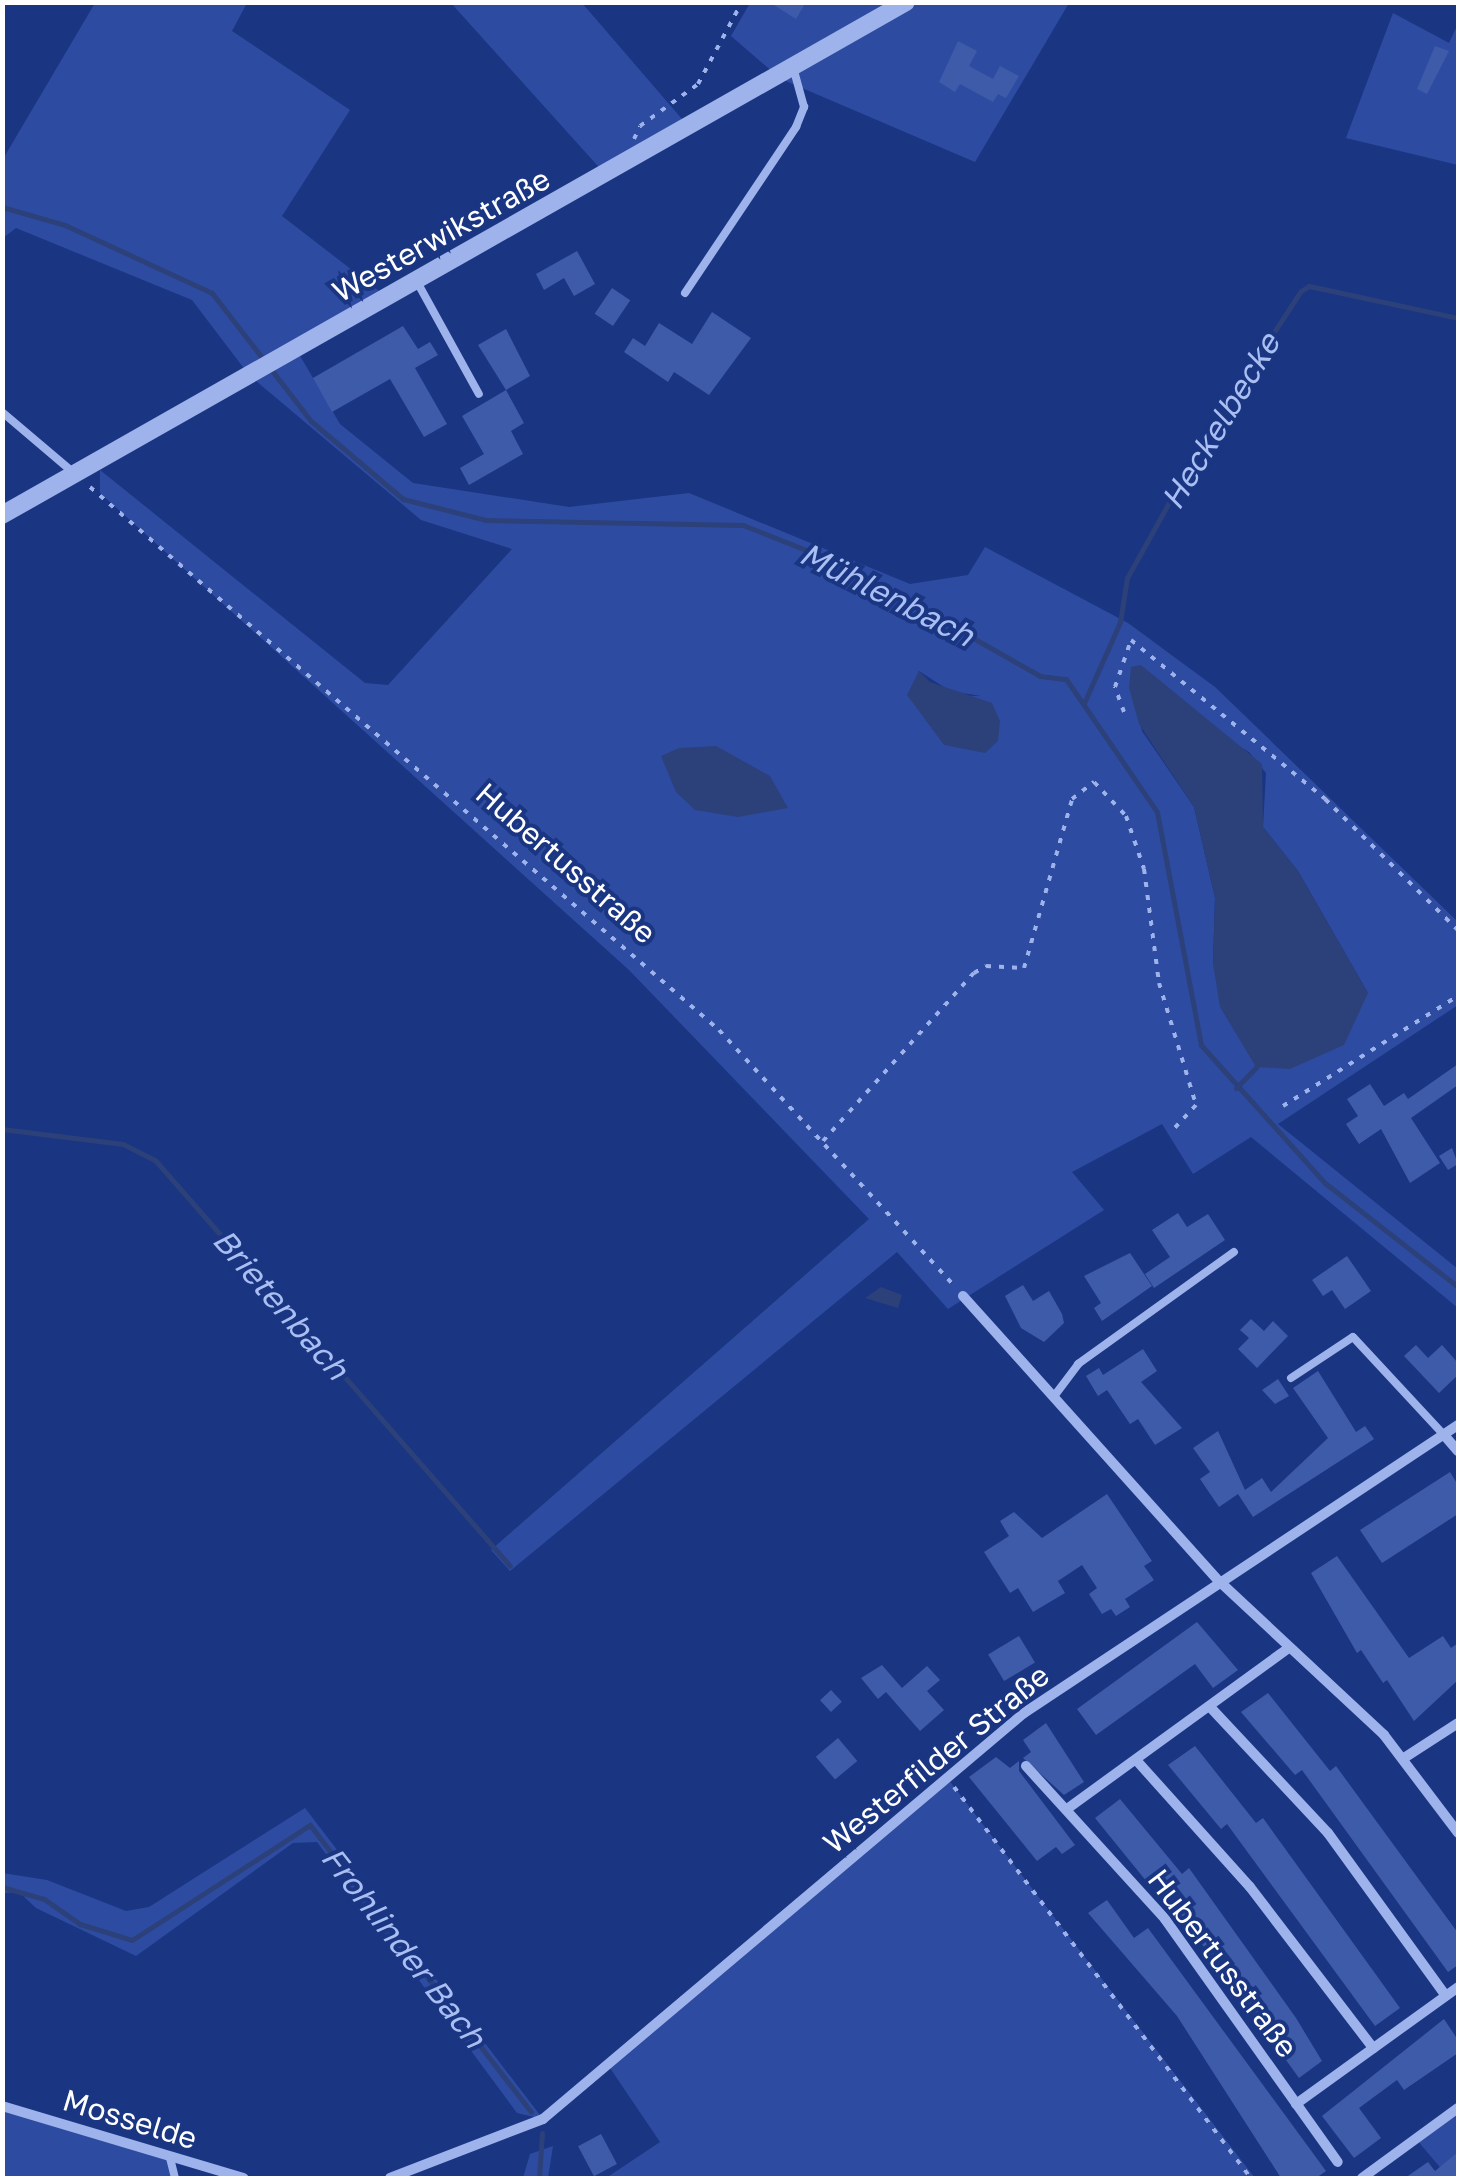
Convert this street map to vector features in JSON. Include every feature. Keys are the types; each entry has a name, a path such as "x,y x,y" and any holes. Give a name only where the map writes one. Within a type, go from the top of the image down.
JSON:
{"street":[{"name":"Westerwikstraße","path":"2,514 906,2"},
{"path":"963,1296 1219,1581 1404,1758 1458,1834"},
{"name":"Westerfilder Straße","path":"390,2178 520,2132 610,2068 1024,1712 1458,1425"},
{"path":"1444,1435 1458,1451"},
{"path":"1067,1809 1290,1648"},
{"path":"1211,1708 1328,1833 1446,1996"},
{"path":"1404,1758 1458,1722"},
{"name":"Hubertusstraße","path":"1137,1761 1250,1887 1373,2048"},
{"name":"Hubertusstraße","path":"1026,1766 1166,1919 1338,2162"},
{"name":"Hubertusstraße","path":"1296,2104 1458,1987"},
{"name":"Mosselde","path":"2,2106 244,2178"},
{"path":"1362,2178 1458,2108"}],"lane":[{"path":"684,293 796,127 804,107 793,66"},
{"path":"416,280 479,394"},
{"path":"2,412 75,474"},
{"path":"1054,1395 1078,1364 1234,1252"},
{"path":"1291,1378 1354,1337 1444,1435"},
{"path":"170,2158 174,2178"}],"path":[{"path":"633,158 634,132 698,84 742,2"},
{"name":"Hubertusstraße","path":"75,474 704,1018 824,1141 963,1296"},
{"path":"1124,712 1114,687 1131,640 1326,799 1458,930"},
{"path":"824,1141 974,972 986,966 1016,972 1030,961 1030,931 1072,799 1094,782 1126,816 1144,869 1158,983 1196,1105 1172,1131"},
{"path":"1283,1106 1458,996"},
{"path":"948,1779 1251,2178"}],"shaded area":[{"path":"95,3 247,3 232,31 350,110 282,216 387,297 296,349 340,424 413,483 569,507 689,493 910,584 968,575 985,547 1128,623 1215,687 1458,922 1458,1005 1278,1124 1458,1269 1458,1308 1251,1137 1193,1174 1162,1124 1072,1172 1104,1210 948,1309 897,1252 510,1571 491,1550 869,1219 629,970 100,493 100,470 365,683 388,685 512,549 421,520 249,375 192,300 16,228 3,238 3,159","holes":["919,671 950,691 981,696 908,695","1131,684 1249,752 1266,773 1263,827 1298,871 1368,993 1213,964 1215,898 1194,807 1142,731"]},
{"path":"451,3 582,3 688,126 605,174"},
{"path":"750,3 1069,3 975,162 781,79 731,36"},
{"path":"1393,13 1449,43 1458,24 1458,165 1346,138"},
{"path":"1141,665 1262,764 1263,827 1298,871 1368,993 1344,1045 1290,1069 1256,1067 1220,1007 1213,964 1215,898 1194,807 1139,724 1129,688 1131,667"},
{"path":"919,671 930,682 992,703 1000,721 998,741 985,753 944,745 907,695"},
{"path":"716,746 770,776 788,808 738,817 695,810 676,792 661,756 679,748"},
{"path":"881,1287 902,1295 898,1308 865,1298"},
{"path":"948,1779 1255,2178 606,2178 660,2142 610,2068"},
{"path":"305,1808 543,2119 517,2113 317,1842 293,1843 136,1956 36,1908 19,1892 3,1893 2,1873 47,1880 126,1911 149,1907"},
{"path":"1458,2108 1458,2178 1449,2178 1417,2140"},
{"path":"2,2111 170,2158 175,2178 3,2178"},
{"path":"553,2146 548,2178 523,2178 530,2154"}],"building":[{"path":"769,2 806,2 796,19"},
{"path":"958,41 977,51 969,66 993,79 1000,66 1019,76 1006,98 998,94 993,102 960,84 955,92 939,82"},
{"path":"1435,46 1449,51 1427,94 1417,89"},
{"path":"577,251 595,284 574,296 564,278 544,290 536,274"},
{"path":"612,288 630,300 613,326 595,314"},
{"path":"712,312 751,338 709,395 674,372 668,382 624,352 633,338 645,346 659,323 692,344"},
{"path":"403,326 418,349 430,342 438,355 415,368 447,424 424,437 390,379 332,412 313,378"},
{"path":"506,329 530,376 506,390 478,345"},
{"path":"506,390 524,423 511,431 523,454 469,485 460,468 484,454 462,416"},
{"path":"1458,1064 1458,1085 1411,1118 1440,1163 1410,1183 1381,1129 1359,1144 1346,1124 1358,1116 1347,1099 1370,1084 1384,1106 1404,1093 1408,1099"},
{"path":"1452,1148 1458,1164 1448,1170 1439,1156"},
{"path":"1178,1213 1187,1227 1208,1214 1225,1240 1154,1288 1145,1274 1170,1257 1152,1230"},
{"path":"1130,1253 1152,1286 1102,1321 1094,1308 1101,1303 1084,1276"},
{"path":"1347,1256 1371,1291 1345,1309 1332,1290 1323,1296 1312,1280"},
{"path":"1023,1285 1033,1301 1049,1291 1062,1314 1064,1323 1044,1342 1021,1328 1005,1296"},
{"path":"1251,1319 1264,1331 1273,1321 1288,1336 1257,1368 1238,1349 1249,1338 1240,1330"},
{"path":"1416,1345 1428,1358 1442,1345 1458,1363 1458,1375 1439,1393 1404,1356"},
{"path":"1143,1349 1157,1371 1141,1382 1182,1428 1155,1445 1138,1419 1130,1424 1107,1390 1098,1396 1086,1376 1099,1368 1103,1375"},
{"path":"1318,1371 1356,1432 1365,1426 1374,1439 1253,1517 1238,1494 1219,1507 1200,1479 1210,1472 1193,1448 1218,1431 1245,1490 1262,1478 1271,1492 1328,1438 1293,1388"},
{"path":"1278,1379 1289,1396 1275,1404 1262,1390"},
{"path":"1450,1472 1458,1485 1458,1514 1382,1563 1360,1530"},
{"path":"1107,1494 1152,1561 1144,1566 1154,1580 1125,1599 1130,1607 1116,1616 1111,1609 1102,1614 1089,1594 1097,1588 1082,1565 1058,1581 1065,1593 1033,1612 1018,1588 1010,1593 984,1552 1009,1536 1000,1521 1014,1512 1042,1538"},
{"path":"1337,1556 1409,1658 1443,1636 1451,1648 1458,1643 1458,1680 1414,1721 1387,1680 1383,1683 1361,1650 1357,1653 1311,1573"},
{"path":"1197,1622 1238,1670 1213,1688 1195,1664 1096,1735 1077,1709"},
{"path":"1019,1636 1035,1663 1004,1681 988,1655"},
{"path":"882,1665 902,1688 927,1666 940,1680 927,1691 944,1710 920,1731 886,1692 878,1699 861,1678"},
{"path":"831,1690 842,1702 831,1712 820,1700"},
{"path":"1268,1693 1330,1771 1336,1766 1458,1933 1458,1965 1448,1972 1302,1770 1295,1775 1241,1712"},
{"path":"1046,1723 1084,1782 1064,1795 1023,1758 1031,1752 1023,1740"},
{"path":"838,1738 857,1761 835,1780 816,1757"},
{"path":"1195,1746 1256,1823 1263,1818 1400,2008 1375,2026 1227,1824 1221,1829 1168,1765"},
{"path":"996,1757 1010,1768 1019,1761 1019,1771 1075,1845 1062,1854 1056,1847 1037,1861 969,1777"},
{"path":"1120,1799 1182,1874 1189,1868 1296,2018 1322,2061 1299,2078 1154,1878 1147,1882 1095,1818"},
{"path":"1107,1900 1134,1938 1148,1928 1326,2171 1316,2178 1281,2178 1177,2016 1088,1913"},
{"path":"1444,2019 1458,2040 1458,2053 1404,2090 1397,2080 1359,2108 1381,2138 1354,2158 1322,2116"},
{"path":"601,2134 617,2164 594,2176 578,2146"},
{"path":"1458,2152 1458,2178 1405,2178 1428,2162 1435,2171"}],"waterway":[{"name":"Mühlenbach","path":"2,207 65,225 212,293 311,421 403,499 486,520 743,525 844,565 1040,676 1066,679 1157,812 1201,1045 1325,1183 1458,1287"},
{"name":"Heckelbecke","path":"1084,703 1120,622 1127,578 1204,439 1301,291 1309,286 1458,318"},
{"path":"1236,1088 1256,1067"},
{"name":"Brietenbach","path":"2,1129 123,1144 155,1160 510,1566"},
{"name":"Frohlinder Bach","path":"2,1887 44,1899 80,1924 132,1940 310,1825 531,2112"},
{"path":"539,2178 542,2133"}]}
